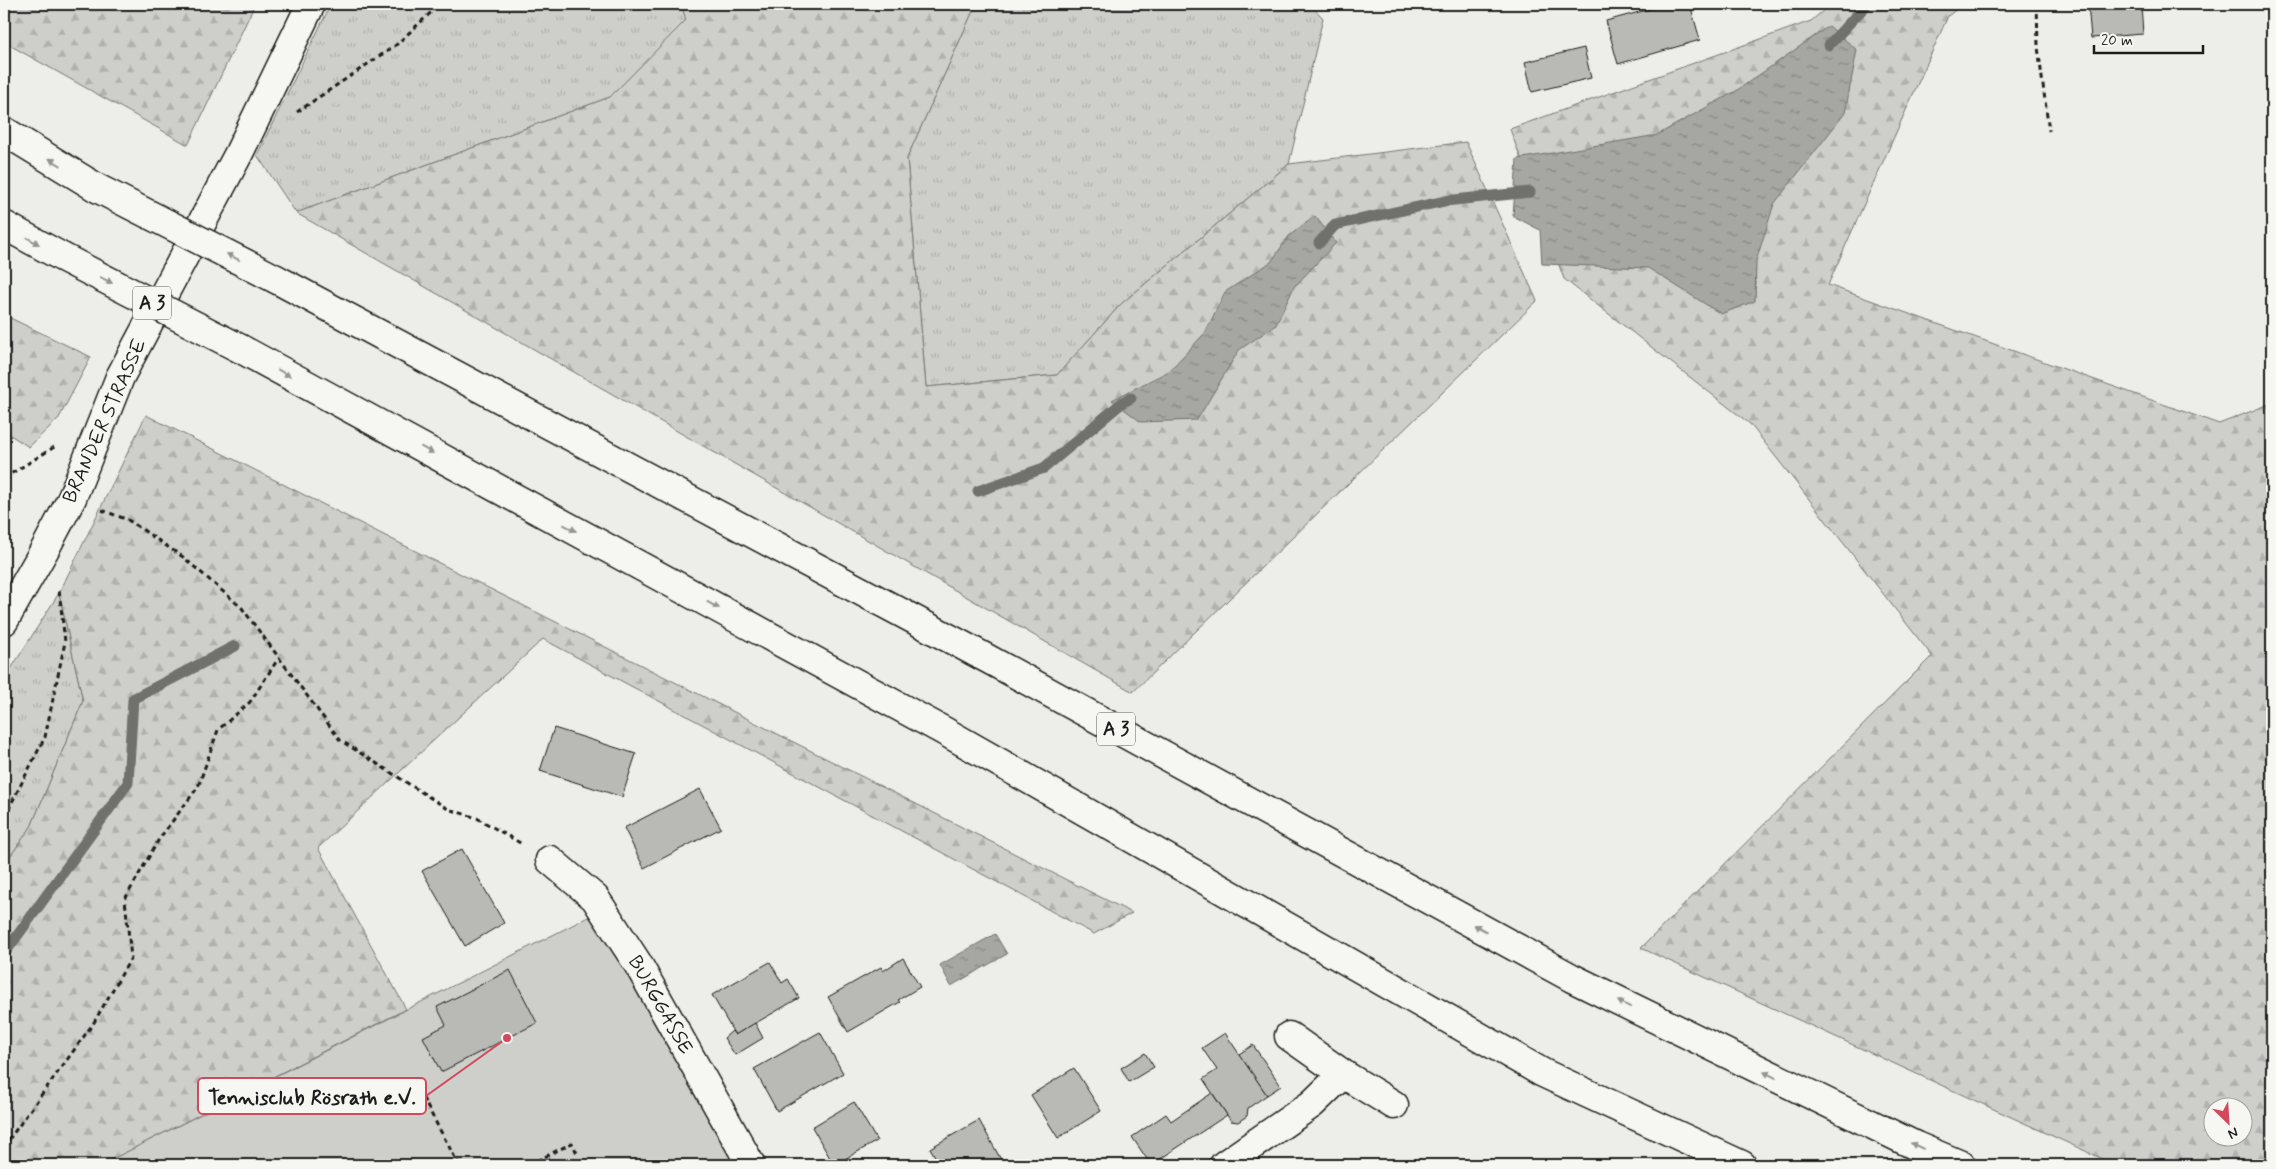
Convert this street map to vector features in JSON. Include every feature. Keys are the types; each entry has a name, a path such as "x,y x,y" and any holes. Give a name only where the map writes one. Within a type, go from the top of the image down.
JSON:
{"main road":[{"name":"BRANDER STRASSE","path":"4,621 72,498 120,377 239,153 311,4"},
{"name":"A 3","path":"4,131 97,188 276,279 988,658 1572,978 1916,1146 1961,1165"},
{"name":"A 3","path":"4,225 241,350 944,731 1543,1073 1742,1165"},
{"name":"BURGGASSE","path":"550,860 595,898 638,964 751,1165"},
{"path":"1289,1036 1343,1074 1394,1105"},
{"path":"1224,1165 1312,1104 1343,1074"}],"path":[{"path":"292,115 396,46 440,4"},
{"path":"2037,4 2038,47 2049,131"},
{"path":"4,478 103,417"},
{"path":"72,498 128,520 183,557 242,608 340,740 448,809 477,818 550,860"},
{"path":"4,818 45,736 65,642 61,596 45,549"},
{"path":"4,1157 7,1142 92,1024 131,958 125,899 159,839 198,787 218,730 250,702 278,659"},
{"path":"414,1082 459,1165"},
{"path":"4,1137 7,1142"},
{"path":"529,1165 572,1143 578,1154"}],"green space":[{"path":"4,4 255,4 188,145 4,42"},
{"path":"331,4 681,4 687,20 610,97 296,213 257,155"},
{"path":"681,4 976,4 907,158 926,387 1057,375 1121,304 1289,164 1466,142 1537,301 1133,692 296,213 610,97 686,20"},
{"path":"976,4 1310,4 1323,18 1289,164 1121,304 1057,375 926,387 907,158"},
{"path":"1831,4 1963,4 1948,16 1828,285 2219,424 2272,403 2272,1165 2116,1165 1641,948 1932,656 1750,424 1564,279 1510,129 1811,21"},
{"path":"4,315 91,357 59,418 29,447 4,431"},
{"path":"146,415 1132,913 1094,934 543,639 318,848 406,1009 101,1165 4,1165 4,1152 9,1141 4,1131 4,865 31,827 83,701 59,593"},
{"path":"59,593 83,701 31,827 4,865 4,680"},
{"path":"594,914 736,1165 101,1165"}],"water":[{"path":"1829,26 1857,50 1845,113 1774,204 1756,261 1755,301 1721,314 1648,268 1542,264 1540,230 1513,216 1517,159 1657,135 1736,91"},
{"path":"1315,216 1336,243 1294,287 1276,325 1239,350 1197,420 1141,422 1112,400 1169,371 1205,333 1225,292 1271,262 1289,236"},
{"path":"995,934 1007,954 951,986 940,965"}],"building":[{"path":"1669,4 1690,4 1700,40 1618,64 1606,21"},
{"path":"2088,4 2141,4 2143,34 2091,38"},
{"path":"1584,48 1591,78 1532,92 1525,62"},
{"path":"554,728 636,754 622,797 540,771"},
{"path":"700,789 721,828 644,868 624,828"},
{"path":"462,849 504,923 465,946 422,871"},
{"path":"903,958 920,987 898,1000 900,1002 848,1032 828,997 881,967 883,971"},
{"path":"770,962 782,983 788,979 799,998 735,1035 712,995"},
{"path":"510,970 537,1023 441,1072 423,1037 446,1025 437,1007"},
{"path":"755,1023 763,1038 735,1055 724,1038 732,1031 735,1035"},
{"path":"820,1032 843,1073 777,1111 754,1069"},
{"path":"1225,1033 1267,1095 1248,1108 1247,1116 1238,1122 1231,1121 1203,1079 1217,1070 1202,1048"},
{"path":"1253,1045 1281,1086 1267,1095 1239,1054"},
{"path":"1145,1053 1154,1067 1129,1082 1121,1068"},
{"path":"1074,1068 1101,1111 1058,1138 1031,1095"},
{"path":"1212,1093 1227,1115 1151,1165 1132,1137 1166,1114 1171,1121"},
{"path":"854,1102 877,1141 834,1165 812,1127"},
{"path":"979,1120 1004,1165 940,1165 930,1148"},
{"path":"848,1158 852,1165 835,1165"}],"waterway":[{"path":"1829,45 1867,4"},
{"path":"1319,243 1335,225 1445,201 1530,192"},
{"path":"978,491 1044,468 1123,402 1131,398"},
{"path":"4,954 128,783 133,699 235,646"}],"place":[{"name":"Tennisclub Rösrath e.V.","path":"507,1038"}]}
